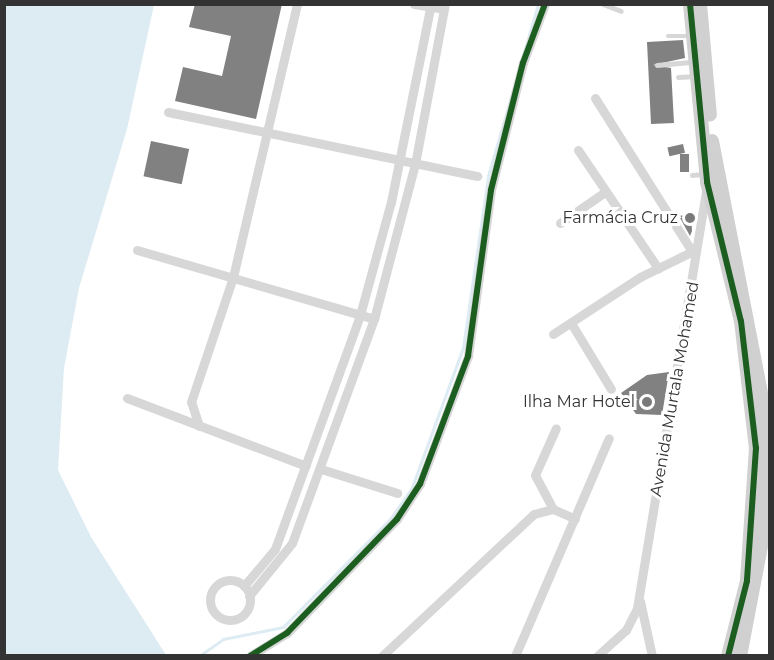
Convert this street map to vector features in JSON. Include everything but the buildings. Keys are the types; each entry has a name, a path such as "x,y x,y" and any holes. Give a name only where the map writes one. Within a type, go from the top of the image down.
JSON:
{"street":[{"path":"199,426 191,402 233,277 270,132 297,4"},
{"path":"249,596 285,557 321,469 374,319 415,164 445,7 414,4"},
{"path":"250,656 286,633 397,519 420,484 468,356 491,190 524,63 545,4"},
{"path":"690,4 702,177 741,321 756,447 747,581 728,656"},
{"path":"700,4 717,176 751,324 765,413 762,541 740,656"},
{"path":"244,586 268,562 306,466 360,315 400,160 431,6"},
{"path":"554,334 658,268 696,249 595,98"},
{"path":"168,112 477,176"},
{"path":"578,150 658,268"},
{"name":"Avenida Murtala Mohamed","path":"639,595 696,249 702,177"},
{"path":"560,223 605,192"},
{"path":"137,250 374,319"},
{"path":"571,323 611,389"},
{"path":"127,398 306,466"},
{"path":"553,510 535,475 556,428"},
{"path":"515,656 609,438"},
{"path":"321,469 397,493"},
{"path":"382,656 488,552 534,514 553,510 575,519"},
{"path":"230,580 244,586 249,596 248,608 233,619 212,608 211,595 218,584 230,580"},
{"path":"597,656 626,630 639,595"},
{"path":"639,595 652,656"}],"lane":[{"path":"603,4 621,11"},
{"path":"668,36 693,36"},
{"path":"657,64 696,69"},
{"path":"678,77 696,69"}],"shaded area":[{"path":"4,5 154,5 127,129 79,288 64,368 58,470 91,537 166,655 5,655"}],"waterway":[{"path":"199,656 223,639 283,627 390,519 412,487 463,348 488,176 538,4"}],"cycle path":[{"path":"250,656 287,633 397,519 420,484 468,356 491,190 523,63 545,4"},
{"path":"690,4 707,182 741,321 756,448 747,581 728,656"}],"place":[{"name":"Farmácia Cruz","path":"690,218"},
{"name":"Ilha Mar Hotel","path":"647,402"}]}
